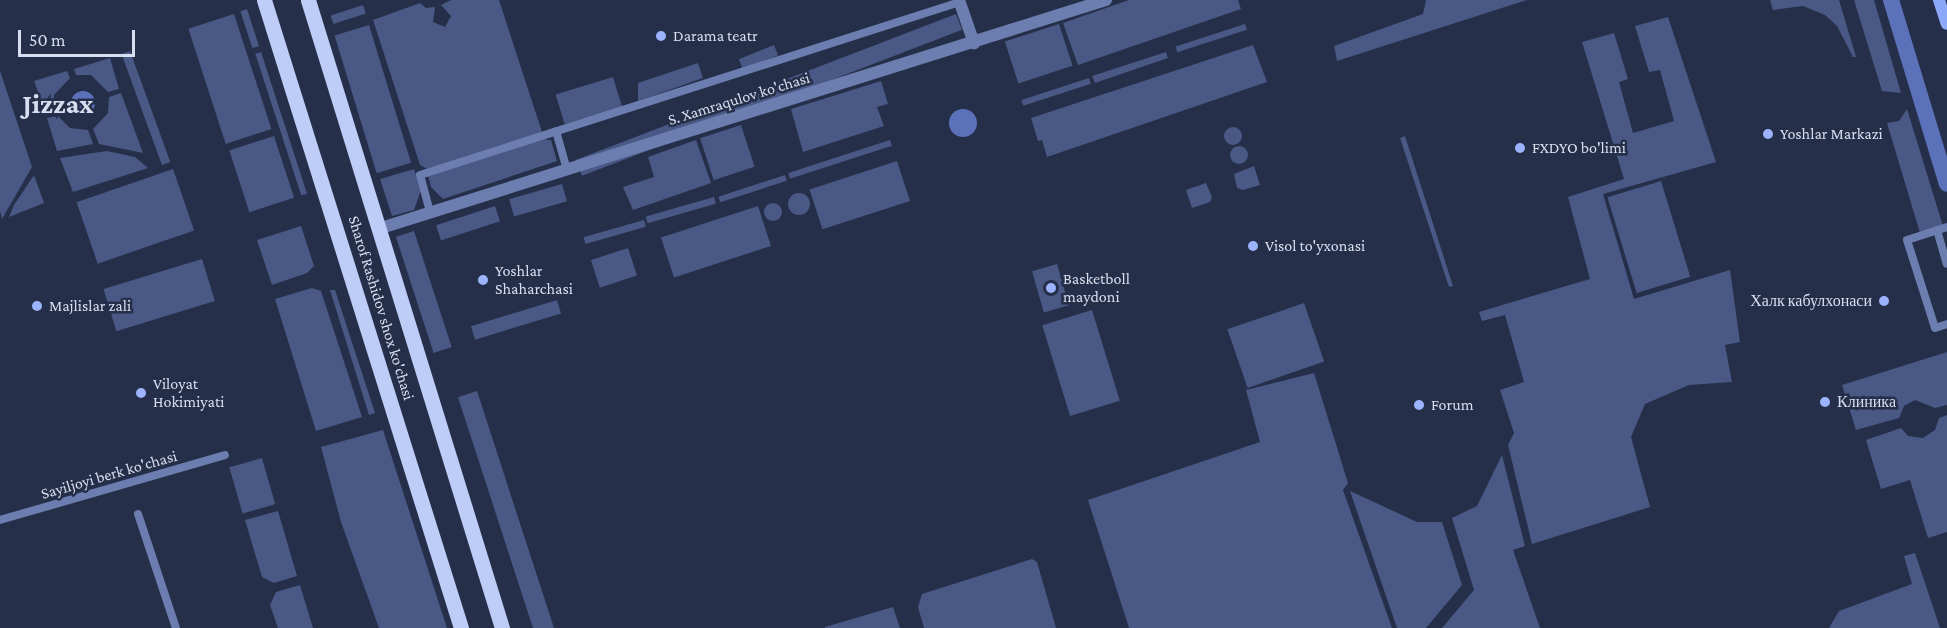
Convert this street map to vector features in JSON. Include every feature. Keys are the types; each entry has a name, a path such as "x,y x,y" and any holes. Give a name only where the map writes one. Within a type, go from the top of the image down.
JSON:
{"main road":[{"name":"Sharof Rashidov shox ko'chasi","path":"264,0 461,628"},
{"name":"Sharof Rashidov shox ko'chasi","path":"308,0 381,228 502,628"},
{"path":"1939,0 1947,24"}],"street":[{"name":"S. Xamraqulov ko'chasi","path":"381,228 1106,0"},
{"path":"961,1 974,43"}],"lane":[{"path":"430,212 420,175 961,1"},
{"path":"556,131 567,170"},
{"path":"1947,227 1907,240 1935,327 1947,324"},
{"path":"1937,230 1947,264"},
{"name":"Sayiljoyi berk ko'chasi","path":"0,520 225,455"},
{"path":"138,514 176,628"}],"shaded area":[{"path":"451,0 499,0 542,132 427,169 420,165 373,20 420,3 426,8 435,7 433,22 445,27 451,16 441,5"},
{"path":"1129,0 1238,0 1241,9 1078,65 1063,23"},
{"path":"1426,0 1527,0 1337,61 1334,46 1423,14"},
{"path":"1770,0 1839,0 1856,57 1853,57 1837,26 1825,15 1803,6 1773,10"},
{"path":"1854,0 1874,0 1901,93 1882,91"},
{"path":"363,5 366,14 333,24 331,16"},
{"path":"247,9 259,46 252,48 240,11"},
{"path":"234,14 271,129 226,144 188,29"},
{"path":"956,14 962,30 582,176 576,160"},
{"path":"1668,17 1716,162 1603,194 1634,299 1730,270 1740,342 1725,345 1732,382 1689,385 1645,404 1631,437 1650,507 1532,544 1508,445 1514,433 1500,390 1524,382 1505,315 1482,321 1479,312 1590,279 1568,197 1624,179 1582,42 1614,33 1628,79 1619,82 1633,133 1674,121 1660,70 1649,72 1635,26"},
{"path":"1059,24 1073,66 1018,83 1005,42"},
{"path":"1245,24 1247,30 1177,52 1176,47"},
{"path":"369,25 411,163 377,173 335,36"},
{"path":"774,45 778,55 743,69 739,59"},
{"path":"1253,45 1267,82 1047,157 1042,140 1038,141 1031,118"},
{"path":"130,51 170,162 162,165 122,54"},
{"path":"261,52 307,194 301,196 255,54"},
{"path":"1166,52 1168,58 1095,83 1092,76"},
{"path":"110,58 119,89 108,92 91,75 76,75 74,69"},
{"path":"698,63 703,78 638,101 638,83"},
{"path":"0,71 32,167 2,219 0,211"},
{"path":"67,71 70,78 54,95 55,110 46,113 34,81"},
{"path":"613,77 622,107 565,124 556,95"},
{"path":"1089,78 1091,84 1023,106 1021,100"},
{"path":"881,81 888,104 877,107 884,126 803,152 791,109"},
{"path":"83,91 88,92 94,98 94,108 88,114 83,115 78,114 72,108 71,103 72,98 78,92"},
{"path":"121,93 143,153 99,144 93,129 108,113 109,97"},
{"path":"963,109 973,113 977,123 973,133 963,137 953,133 949,123 953,113"},
{"path":"1907,109 1943,226 1920,233 1887,123 1899,121"},
{"path":"58,116 70,128 88,130 93,144 57,151 47,118"},
{"path":"741,125 755,167 714,180 700,138"},
{"path":"1229,127 1237,127 1242,132 1240,143 1229,145 1224,140 1224,132"},
{"path":"274,136 294,198 249,212 229,151"},
{"path":"1405,136 1453,286 1449,287 1400,138"},
{"path":"543,139 551,140 557,161 443,199 431,187 428,175"},
{"path":"696,140 711,183 633,210 623,187 654,177 648,157"},
{"path":"890,140 892,146 790,179 788,173"},
{"path":"1235,146 1243,146 1248,151 1246,162 1235,164 1230,159 1230,151"},
{"path":"107,151 135,157 148,168 73,192 60,158"},
{"path":"897,161 910,201 822,229 810,189"},
{"path":"1254,166 1260,185 1243,190 1237,188 1234,174"},
{"path":"173,169 194,230 98,264 77,202"},
{"path":"414,169 421,190 414,210 392,216 380,179"},
{"path":"34,175 44,203 9,217 14,205"},
{"path":"785,175 787,181 720,202 718,197"},
{"path":"1661,181 1690,277 1637,293 1607,197"},
{"path":"1206,183 1212,197 1210,202 1192,208 1186,190"},
{"path":"562,184 567,201 514,216 509,199"},
{"path":"799,193 807,196 810,204 807,212 799,215 791,212 788,204 791,196"},
{"path":"714,197 716,204 648,223 646,217"},
{"path":"769,203 777,203 782,208 780,219 769,221 764,216 764,208"},
{"path":"495,206 500,221 441,240 436,225"},
{"path":"758,206 771,246 674,277 661,238"},
{"path":"644,220 646,227 585,244 583,237"},
{"path":"301,226 314,266 307,273 272,285 257,240"},
{"path":"414,231 452,347 434,353 396,237"},
{"path":"628,248 637,276 600,288 591,260"},
{"path":"202,259 215,301 116,331 104,289"},
{"name":"Basketboll maydoni","path":"1057,264 1069,305 1044,313 1032,271"},
{"path":"312,288 321,291 362,417 316,431 275,299"},
{"path":"330,290 335,290 375,413 369,415"},
{"path":"557,300 561,313 475,340 471,326"},
{"path":"1304,303 1324,362 1248,388 1227,329"},
{"path":"1092,310 1120,401 1070,416 1042,325"},
{"path":"1947,352 1947,405 1935,408 1915,400 1904,406 1899,418 1856,430 1842,385"},
{"path":"1314,373 1348,483 1343,490 1392,628 1129,628 1088,500 1260,442 1246,390"},
{"path":"477,391 554,628 533,628 458,397"},
{"path":"1947,415 1947,532 1928,538 1910,480 1881,489 1866,440 1901,428 1908,436 1923,438 1935,430 1939,418"},
{"path":"383,430 447,628 379,628 341,522 321,447"},
{"path":"1502,455 1525,546 1513,550 1540,628 1442,628 1474,590 1452,518 1477,506"},
{"path":"262,458 275,504 243,514 229,467"},
{"path":"1350,491 1417,522 1442,522 1462,585 1426,628 1397,628"},
{"path":"278,511 297,576 274,583 262,577 245,520"},
{"path":"1915,553 1940,628 1829,628 1839,611 1912,584 1904,556"},
{"path":"1032,559 1037,562 1056,628 924,628 918,607 922,594"},
{"path":"300,585 313,628 278,628 270,605 276,592"},
{"path":"893,607 900,628 825,628 825,627"}],"waterway":[{"path":"1891,0 1947,184"}],"place":[{"name":"Darama teatr","path":"661,36"},
{"name":"Yoshlar Markazi","path":"1768,134"},
{"name":"FXDYO bo'limi","path":"1520,148"},
{"name":"Visol to'yxonasi","path":"1253,246"},
{"name":"Yoshlar Shaharchasi","path":"483,280"},
{"name":"Basketboll maydoni","path":"1051,288"},
{"name":"Халк кабулхонаси","path":"1884,301"},
{"name":"Majlislar zali","path":"37,306"},
{"name":"Viloyat Hokimiyati","path":"141,393"},
{"name":"Клиника","path":"1825,402"},
{"name":"Forum","path":"1419,405"}],"district":[{"name":"Jizzax","path":"58,104"}]}
